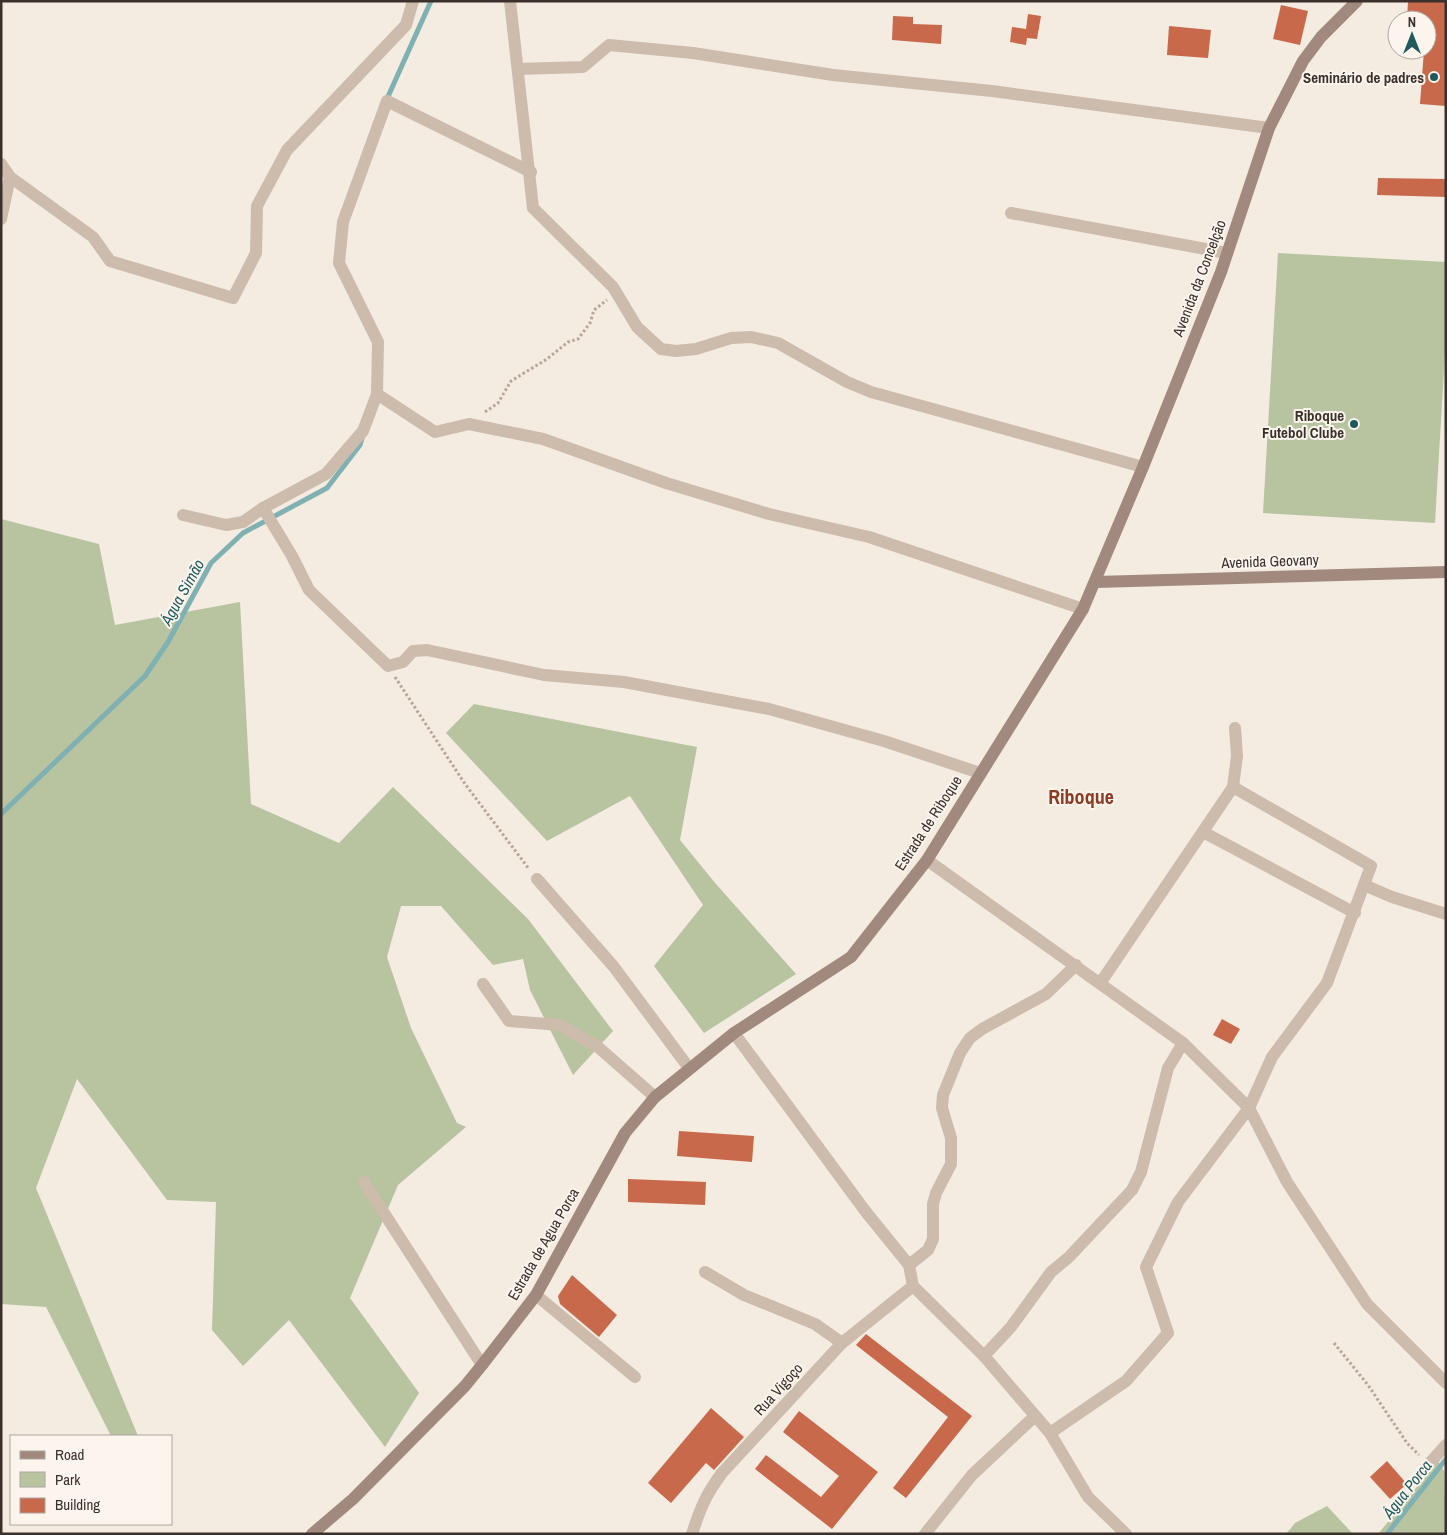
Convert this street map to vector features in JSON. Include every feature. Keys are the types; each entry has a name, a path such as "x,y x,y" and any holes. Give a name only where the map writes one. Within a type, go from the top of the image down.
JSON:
{"main road":[{"name":"Avenida da Concelção","path":"1096,582 1228,253 1269,128 1303,61 1352,2"},
{"name":"Avenida Geovany","path":"1096,582 1446,572"},
{"name":"Estrada de Riboque","path":"734,1033 851,957 927,860 1082,609 1096,582"},
{"name":"Estrada de Agua Porca","path":"312,1534 353,1499 465,1386 536,1295 625,1133 655,1097 734,1033"}],"street":[{"path":"1,164 10,177 93,237 110,261 233,298 256,253 257,206 287,150 406,25 413,1"},
{"path":"510,1 534,208 613,287 636,326 661,349 676,351 696,349 731,338 751,338 778,343 847,382 871,392 1143,467"},
{"path":"518,69 582,67 609,45 693,53 833,75 992,91 1269,128"},
{"path":"183,515 226,525 243,522 263,508 326,474 363,430 377,394 378,342 339,263 343,222 388,101 531,172"},
{"path":"1,218 10,177"},
{"path":"1011,213 1228,253"},
{"path":"377,394 435,432 469,424 543,439 666,483 768,514 869,537 1082,609"},
{"path":"263,508 292,556 309,590 388,666 403,662 414,651 427,650 544,675 624,682 769,709 884,741 980,773"},
{"path":"1101,982 1233,787 1237,756 1235,728"},
{"path":"1050,1433 1126,1381 1168,1333 1146,1267 1178,1202 1249,1108 1272,1057 1327,983 1355,913 1371,866 1233,787"},
{"path":"1203,832 1355,913"},
{"path":"927,860 1076,964 1184,1043 1249,1108 1287,1182 1366,1304 1446,1383"},
{"path":"537,879 614,967 689,1068"},
{"path":"1364,885 1392,897 1446,914"},
{"path":"909,1266 928,1250 933,1239 933,1204 936,1193 951,1164 951,1138 942,1108 943,1095 960,1053 970,1038 982,1029 1046,994 1076,964"},
{"path":"483,984 509,1021 560,1025 598,1047 655,1097"},
{"path":"734,1033 866,1212 909,1266 913,1286 984,1356 1050,1433 1088,1497 1126,1534"},
{"path":"984,1356 1012,1327 1051,1272 1069,1257 1132,1190 1140,1172 1168,1068 1184,1043"},
{"path":"364,1182 482,1365"},
{"path":"705,1272 744,1294 815,1324 842,1343"},
{"name":"Rua Vigoço","path":"692,1534 698,1512 708,1491 842,1343 913,1286"},
{"path":"536,1295 635,1377"},
{"path":"925,1534 972,1475 1035,1416"},
{"path":"1428,1465 1446,1445"}],"path":[{"path":"469,424 498,403 512,382 547,359 568,342 578,339 590,323 594,310 615,293"},
{"path":"388,666 465,784 537,879"},
{"path":"1334,1342 1368,1386 1407,1442 1428,1465"}],"green space":[{"name":"Riboque Futebol Clube","path":"1278,253 1446,262 1446,335 1435,523 1263,513"},
{"path":"1,519 99,544 115,625 240,602 251,804 339,843 393,787 528,919 613,1031 573,1075 530,990 523,959 493,965 441,906 401,906 387,957 411,1028 457,1123 466,1127 398,1185 350,1298 419,1393 385,1447 289,1320 243,1366 212,1330 216,1202 167,1200 77,1079 36,1188 138,1435 110,1435 46,1307 1,1304"},
{"path":"474,704 697,747 680,840 716,884 796,974 704,1033 654,966 703,905 630,796 547,841 446,733"},
{"path":"1438,1461 1444,1471 1446,1534 1378,1534"},
{"path":"1327,1506 1353,1534 1286,1534 1295,1523"}],"building":[{"name":"Seminário de padres","path":"1408,1 1446,1 1446,106 1420,104 1423,60 1437,60 1437,10 1408,10"},
{"path":"1281,5 1308,11 1300,45 1273,39"},
{"path":"1028,14 1041,16 1037,39 1027,38 1026,45 1010,42 1012,27 1026,29"},
{"path":"893,16 913,17 913,24 942,25 941,44 892,40"},
{"path":"1169,26 1211,30 1208,58 1167,55"},
{"path":"1378,178 1446,179 1446,197 1377,195"},
{"path":"1222,1019 1240,1029 1231,1044 1213,1035"},
{"path":"679,1131 754,1136 752,1162 677,1156"},
{"path":"628,1179 706,1182 705,1205 628,1202"},
{"path":"572,1275 617,1315 599,1337 560,1304 558,1296"},
{"path":"866,1334 972,1416 906,1498 893,1488 948,1417 856,1345"},
{"path":"711,1408 744,1437 714,1470 706,1463 671,1503 648,1483"},
{"path":"799,1411 878,1472 832,1529 755,1469 766,1455 821,1497 839,1476 783,1432"},
{"path":"1387,1461 1407,1484 1390,1499 1370,1477"}],"waterway":[{"path":"386,101 431,1"},
{"name":"Água Simão","path":"1,814 145,676 168,642 211,563 243,533 327,488 360,445 362,438"},
{"name":"Água Porca","path":"1387,1534 1446,1459"}],"place":[{"name":"Seminário de padres","path":"1434,77"},
{"name":"Riboque Futebol Clube","path":"1354,424"}],"district":[{"name":"Riboque","path":"1081,796"}]}
